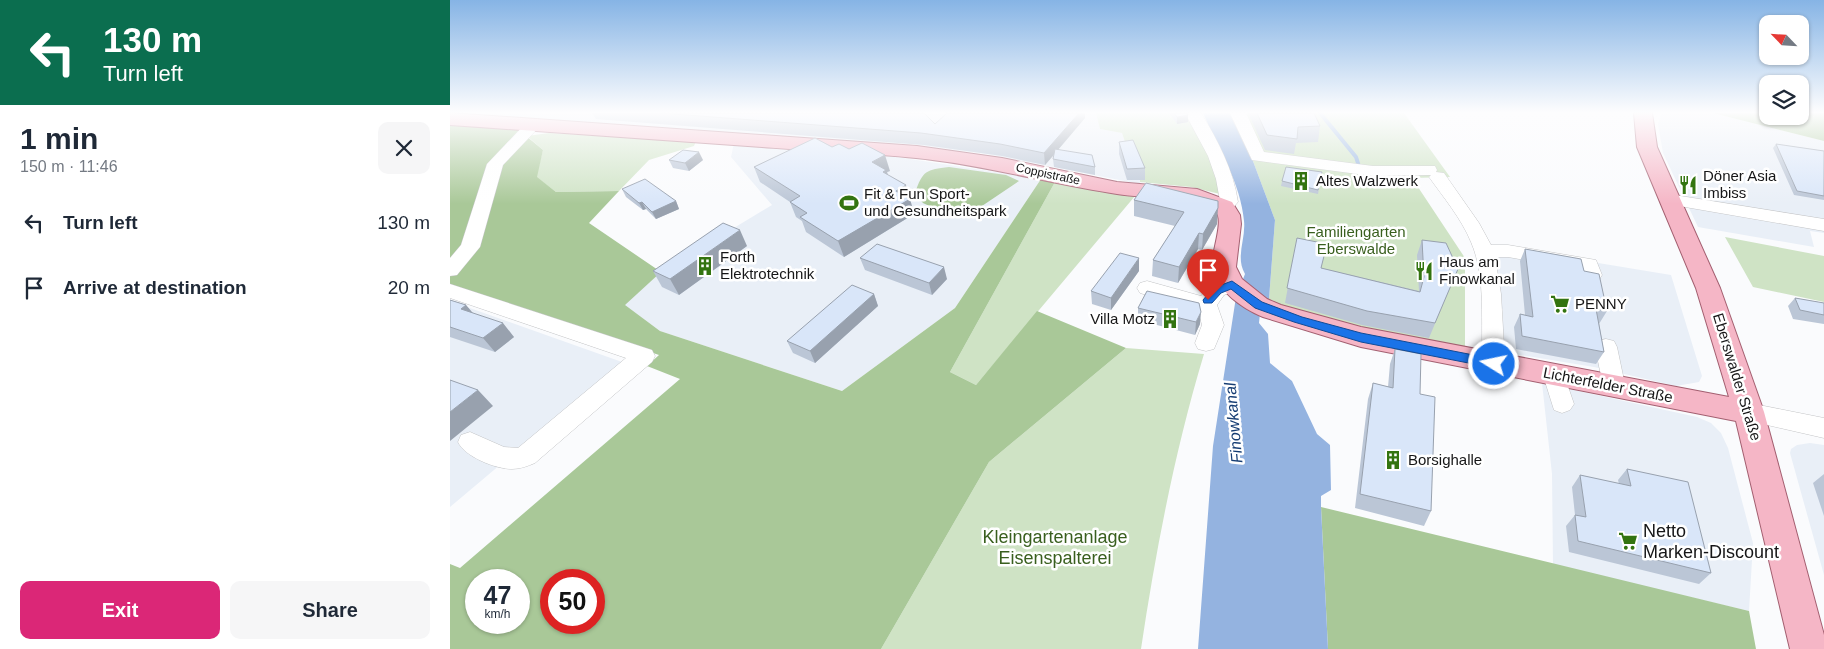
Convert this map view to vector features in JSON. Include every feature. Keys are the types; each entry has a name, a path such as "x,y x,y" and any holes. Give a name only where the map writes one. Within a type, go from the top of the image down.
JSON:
{"main road":[{"name":"Coppistraße","path":"793,143 917,152 1002,164 1117,188 1197,196 1224,207"},
{"name":"Eberswalder Straße","path":"1646,143 1668,199 1708,288 1749,412 1809,649"},
{"path":"1224,207 1229,215 1230,224 1224,267 1232,284"},
{"name":"Lichterfelder Straße","path":"1232,284 1258,305 1272,311 1361,338 1749,412"}],"street":[{"path":"450,270 470,247 495,164 515,143"},
{"path":"1210,143 1229,193 1229,202 1224,207"},
{"path":"1252,143 1258,156 1354,170 1434,173 1484,251 1491,290 1494,364"},
{"path":"1668,199 1824,225"},
{"path":"1484,251 1508,251 1589,265 1592,275"},
{"path":"1206,304 1217,290 1232,284"},
{"path":"1147,288 1186,301 1206,304"},
{"path":"450,291 644,356 526,456 517,460 506,460 470,442"},
{"path":"1206,304 1213,325 1206,343"},
{"path":"1606,347 1614,385"},
{"path":"1554,375 1562,404"},
{"path":"1749,412 1824,428"}],"shaded area":[{"path":"734,143 737,143 897,157 1041,179 955,308 842,391 660,331 624,305 661,272 772,205 731,157"},
{"path":"875,143 1125,143 1128,151 1140,169 1140,184 981,153"},
{"path":"1661,143 1824,143 1824,233 1810,231 1814,247 1698,227 1663,153"},
{"path":"1489,245 1671,275 1702,376 1699,382 1676,386 1594,367 1515,354 1509,351 1504,347 1502,338 1503,309 1499,307"},
{"path":"450,301 622,362 450,507"},
{"path":"1542,383 1697,417 1711,423 1721,433 1728,448 1753,543 1749,611 1553,565 1552,474"},
{"path":"1810,443 1824,445 1824,575 1790,453 1791,449 1797,445"}],"green space":[{"path":"450,143 535,143 543,150 537,177 556,192 619,191 589,223 661,272 625,305 660,331 842,391 955,308 1041,179 1055,182 950,372 976,385 1037,311 1126,348 989,462 881,649 450,649 450,564 460,568 680,379 647,366 659,355 450,284"},
{"path":"535,143 695,143 694,146 649,160 619,191 556,192 536,177 543,150"},
{"path":"1125,143 1204,143 1224,195 1191,187 1140,182 1140,169 1128,151"},
{"name":"Familiengarten Eberswalde","path":"1246,143 1426,143 1450,177 1412,178 1465,258 1465,350 1406,338 1273,304 1274,301 1269,299 1275,220"},
{"path":"949,167 1006,175 1019,181 973,212 955,218 923,203 915,193 920,180 926,172"},
{"path":"1055,182 1135,196 976,385 950,372"},
{"path":"1725,237 1824,256 1824,302 1753,287"},
{"name":"Kleingartenanlage Eisenspalterei","path":"1126,348 1204,354 1167,500 1141,649 881,649 989,462"},
{"path":"1321,507 1749,611 1756,649 1328,649"}],"water":[{"name":"Finowkanal","path":"1217,143 1246,143 1275,220 1269,299 1260,313 1259,323 1268,334 1270,363 1292,381 1317,434 1330,445 1331,490 1321,496 1328,649 1198,649 1213,446 1236,297 1245,274 1241,261 1244,228 1242,207 1228,166"}],"building":[{"name":"Fit & Fun Sport- und Gesundheitspark","path":"804,143 825,143 832,147 839,144 849,149 863,143 885,155 872,162 886,170 883,172 906,185 896,191 910,199 838,241 800,217 807,213 790,202 800,196 754,167"},
{"path":"995,143 1052,143 1044,153"},
{"path":"1119,143 1134,143 1145,168 1127,169"},
{"path":"1776,144 1824,151 1824,196 1797,191"},
{"path":"1055,149 1092,155 1095,167 1053,159"},
{"path":"683,150 699,152 685,163 669,160"},
{"name":"Altes Walzwerk","path":"1286,167 1322,172 1318,190 1282,181"},
{"path":"645,179 676,201 652,212 642,202 639,203 622,189"},
{"path":"1146,183 1218,201 1218,208 1203,234 1199,233 1179,267 1153,260 1184,212 1134,200"},
{"path":"723,223 740,230 670,279 653,271"},
{"path":"1297,238 1327,244 1321,268 1420,292 1424,277 1422,240 1446,243 1458,269 1435,323 1367,311 1287,288"},
{"path":"877,244 944,267 929,283 860,258"},
{"name":"PENNY","path":"1525,249 1581,259 1584,271 1599,274 1607,311 1596,309 1604,352 1522,336 1520,314 1533,317"},
{"path":"1120,253 1139,258 1111,298 1091,291"},
{"path":"852,285 874,294 810,351 787,341"},
{"path":"1147,291 1199,303 1201,312 1196,322 1138,308"},
{"path":"1795,298 1824,303 1824,315 1800,310"},
{"path":"450,300 466,305 461,309 503,323 483,338 450,327"},
{"name":"Borsighalle","path":"1395,349 1421,354 1420,394 1435,397 1431,511 1360,494 1373,383 1393,388"},
{"path":"450,380 478,390 450,412"},
{"name":"Netto Marken-Discount","path":"1627,469 1688,482 1711,573 1578,541 1575,515 1586,517 1580,475 1631,486"}],"waterway":[{"path":"1345,143 1356,157 1364,182"}],"place":[{"name":"Altes Walzwerk","path":"1301,181"},
{"name":"Döner Asia Imbiss","path":"1688,185"},
{"name":"Fit & Fun Sport- und Gesundheitspark","path":"849,203"},
{"name":"Forth Elektrotechnik","path":"705,266"},
{"name":"Haus am Finowkanal","path":"1424,271"},
{"name":"PENNY","path":"1560,304"},
{"name":"Villa Motz","path":"1170,319"},
{"name":"Borsighalle","path":"1393,460"},
{"name":"Netto Marken-Discount","path":"1628,541"}],"route":[{"path":"1208,300 1217,290 1232,284 1258,305 1298,320 1361,338 1494,364"}]}
